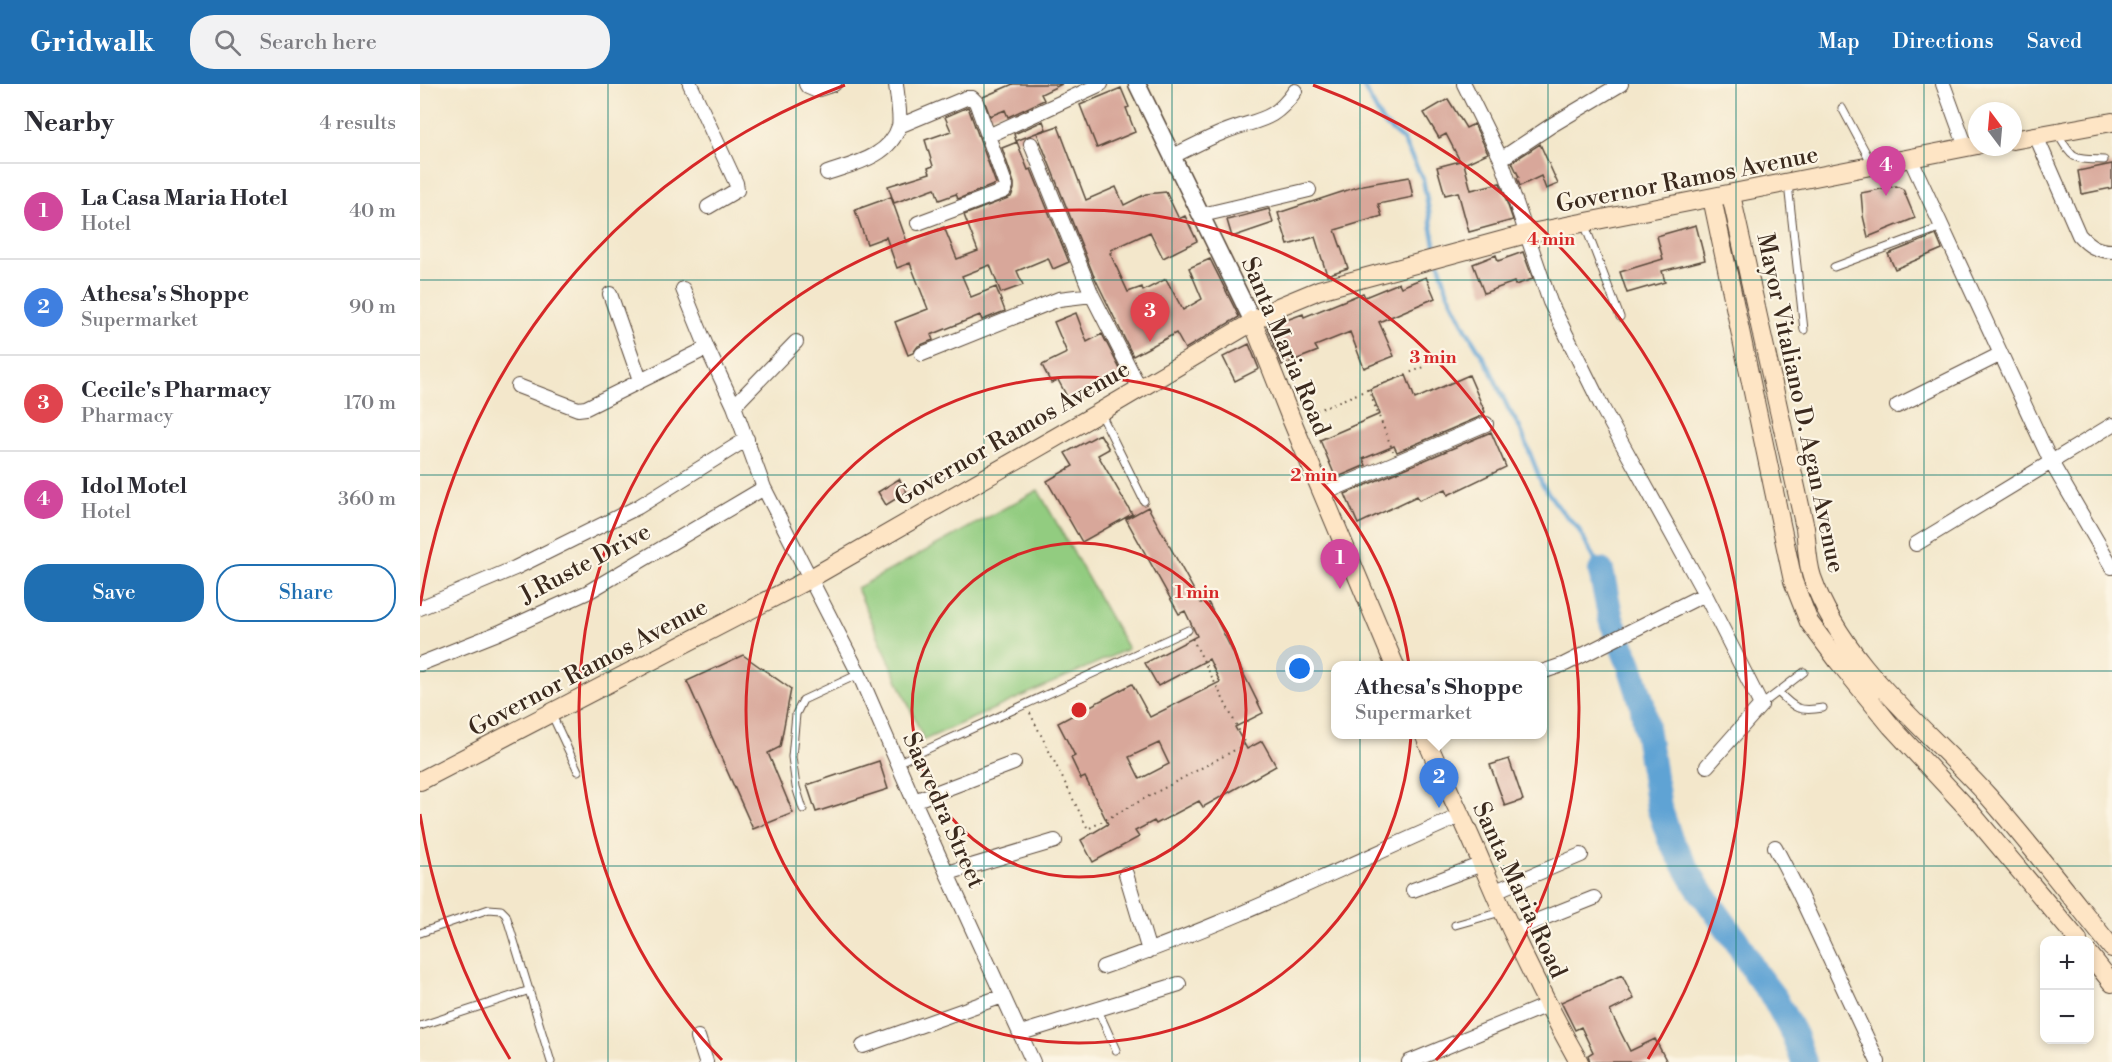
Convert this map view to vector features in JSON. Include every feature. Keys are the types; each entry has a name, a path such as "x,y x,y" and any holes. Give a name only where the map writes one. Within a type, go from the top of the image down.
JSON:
{"main road":[{"path":"2022,138 2112,122"},
{"name":"Governor Ramos Avenue","path":"420,781 811,578 1100,412 1252,320 1319,290 1526,234 1911,160 1968,147"},
{"name":"Mayor Vitaliano D. Agan Avenue","path":"1731,195 1805,528 1811,575 1826,612 1850,649 1906,713 1987,796 2112,948"},
{"name":"Mayor Vitaliano D. Agan Avenue","path":"1712,198 1793,581 1809,622 1891,726 1968,808 2075,936"},
{"name":"Santa Maria Road","path":"1252,320 1393,661"},
{"path":"1793,581 1811,575"},
{"name":"Santa Maria Road","path":"1426,739 1501,912 1547,1005 1579,1062"},
{"path":"1934,772 1949,756"},
{"path":"2094,960 2112,983"}],"street":[{"path":"690,84 736,183 737,190 708,207"},
{"path":"806,84 815,90 834,84"},
{"path":"827,173 881,152 899,126 896,84"},
{"path":"988,136 1101,84"},
{"name":"Santa Maria Road","path":"1137,84 1252,320"},
{"path":"1464,84 1501,159 1550,302 1651,498 1705,594 1761,705 1707,766"},
{"path":"1501,159 1552,125 1621,84"},
{"path":"1943,84 1968,139"},
{"path":"1173,156 1224,132 1275,114 1285,106 1295,91"},
{"path":"899,126 966,98 972,98 976,102 1006,189 918,223"},
{"path":"2036,136 2079,235 2088,245 2101,251 2112,251"},
{"path":"1031,144 1092,295 1139,387"},
{"path":"1911,160 2051,462 2112,567"},
{"path":"1202,215 1309,190"},
{"name":"Saavedra Street","path":"683,289 734,406 764,488 859,674 914,801 1034,1062"},
{"path":"610,294 640,380"},
{"path":"922,354 1059,299 1092,295"},
{"path":"734,406 796,342"},
{"path":"518,386 578,409 586,408 707,348"},
{"path":"1897,406 2001,354"},
{"path":"1322,494 1486,424"},
{"path":"1916,544 2112,425"},
{"path":"420,608 515,568 638,507 747,439"},
{"name":"J.Ruste Drive","path":"420,664 498,633 588,592 764,488"},
{"path":"1547,670 1565,664 1705,594"},
{"path":"914,801 1014,763"},
{"path":"1103,967 1240,915 1460,816"},
{"path":"948,873 1055,841"},
{"path":"1775,847 1878,1062"},
{"path":"1493,892 1581,855"},
{"path":"1413,891 1482,864"},
{"path":"1126,874 1149,951"},
{"path":"1511,931 1594,898"},
{"path":"1021,1032 1179,984"},
{"path":"863,1046 1004,996"},
{"path":"1408,1062 1547,1005"},
{"path":"698,1037 706,1062"}],"lane":[{"path":"1842,108 1874,166"},
{"path":"2057,133 2070,155 2077,159 2104,160"},
{"path":"1788,184 1804,330"},
{"path":"1584,223 1620,317"},
{"path":"1834,267 1942,227"},
{"path":"1100,412 1144,501"},
{"path":"897,763 1188,630"},
{"path":"1761,705 1804,672"},
{"path":"803,809 796,787 792,757 796,714 803,700 859,674"},
{"path":"1778,692 1795,708 1805,711 1823,708"},
{"path":"552,713 578,771"},
{"path":"420,933 489,909 501,910 509,920 549,1061"},
{"path":"1455,925 1501,912"},
{"path":"420,1026 530,990"},
{"path":"1097,1008 1116,1050"}],"path":[{"path":"1292,421 1424,367"},
{"path":"1368,390 1397,461"},
{"path":"1026,705 1088,830 1246,744 1188,630"}],"green space":[{"path":"1038,490 1128,649 924,740 857,588"}],"building":[{"path":"1013,84 1062,84 1041,94 1044,100 1008,117 1005,110 990,116 983,97"},
{"path":"1121,88 1129,107 1126,108 1135,132 1097,148 1080,105"},
{"path":"1448,99 1466,128 1474,124 1488,153 1464,164 1471,190 1500,183 1513,220 1469,232 1458,192 1445,195 1437,167 1460,161 1446,134 1439,138 1424,113"},
{"path":"968,107 996,184 958,199 956,194 939,200 935,188 894,203 888,186 930,173 928,168 933,166 925,140 951,131 945,117"},
{"path":"1043,121 1046,129 1016,141 1014,134"},
{"path":"1058,126 1086,200 1116,187 1124,205 1146,194 1166,192 1179,219 1185,216 1197,241 1163,258 1150,232 1111,250 1110,253 1128,292 1142,287 1143,291 1166,279 1183,310 1202,299 1189,268 1210,259 1239,317 1185,349 1176,333 1133,356 1093,274 1037,133"},
{"path":"1017,142 1028,170 1031,169 1069,262 1053,269 1048,258 1017,271 1023,285 1001,293 990,265 962,276 971,297 996,287 1005,311 982,320 980,315 931,335 933,340 918,346 913,353 908,355 895,322 928,309 910,263 897,268 886,237 867,244 855,210 891,197 907,242 944,227 957,259 978,251 964,215 1011,197 1014,183 1002,148"},
{"path":"1540,144 1558,184 1546,189 1541,176 1520,186 1517,178 1519,177 1512,162"},
{"path":"2112,164 2112,188 2082,194 2078,171"},
{"path":"1409,177 1413,197 1378,204 1382,216 1335,230 1348,268 1327,275 1315,237 1288,245 1278,213 1363,185"},
{"path":"1896,186 1903,189 1915,218 1868,237 1861,193"},
{"path":"1269,209 1273,223 1232,237 1227,220"},
{"path":"1696,225 1705,260 1662,271 1665,282 1627,293 1620,272 1663,259 1657,236"},
{"path":"1936,235 1942,249 1895,269 1888,254"},
{"path":"1523,252 1533,279 1515,285 1514,282 1484,293 1473,264 1496,255 1498,261"},
{"path":"1426,277 1435,298 1379,322 1394,356 1364,368 1350,332 1315,346 1318,351 1282,365 1267,327 1303,314 1304,317 1363,293 1365,297 1399,283 1401,287"},
{"path":"1076,313 1087,342 1102,334 1125,379 1100,392 1098,388 1070,402 1058,380 1051,383 1042,365 1067,353 1054,322"},
{"path":"1249,344 1259,369 1235,381 1223,357"},
{"path":"1406,375 1415,399 1469,375 1485,412 1484,415 1397,452 1394,446 1363,459 1366,465 1338,477 1335,476 1320,440 1380,414 1370,389"},
{"path":"1491,432 1506,467 1448,495 1446,489 1419,500 1417,496 1358,524 1345,494"},
{"path":"1100,434 1109,449 1098,455 1132,514 1082,542 1047,481 1073,466 1065,453"},
{"path":"899,479 907,492 886,505 878,492"},
{"path":"1148,507 1201,603 1207,600 1263,713 1235,727 1247,749 1262,741 1276,766 1203,807 1199,801 1156,824 1154,821 1135,831 1139,837 1093,862 1081,840 1108,824 1085,777 1081,779 1071,758 1075,756 1058,723 1132,684 1150,717 1220,682 1209,659 1158,686 1145,663 1197,636 1185,611 1179,614 1126,519","holes":["1159,743 1169,764 1140,779 1129,757"]},
{"path":"743,655 791,689 780,747 768,753 793,813 753,829 687,681"},
{"path":"1509,759 1523,800 1505,806 1490,765"},
{"path":"879,761 888,789 816,812 807,785"},
{"path":"1622,975 1634,999 1610,1011 1630,1051 1655,1039 1667,1062 1590,1062 1588,1055 1593,1052 1581,1027 1575,1030 1561,1002"}],"waterway":[{"path":"1362,84 1383,123 1403,140 1423,179 1437,255"},
{"path":"1439,263 1448,293 1520,428 1542,484 1559,508 1578,528 1601,571"},
{"path":"1601,571 1611,619 1630,665 1642,703 1659,807 1670,839 1697,886 1775,999 1794,1035 1804,1062"}],"place":[{"name":"Idol Motel","path":"1886,196"},
{"name":"Cecile's Pharmacy","path":"1150,342"},
{"name":"La Casa Maria Hotel","path":"1340,589"},
{"name":"Athesa's Shoppe","path":"1439,808"}]}
